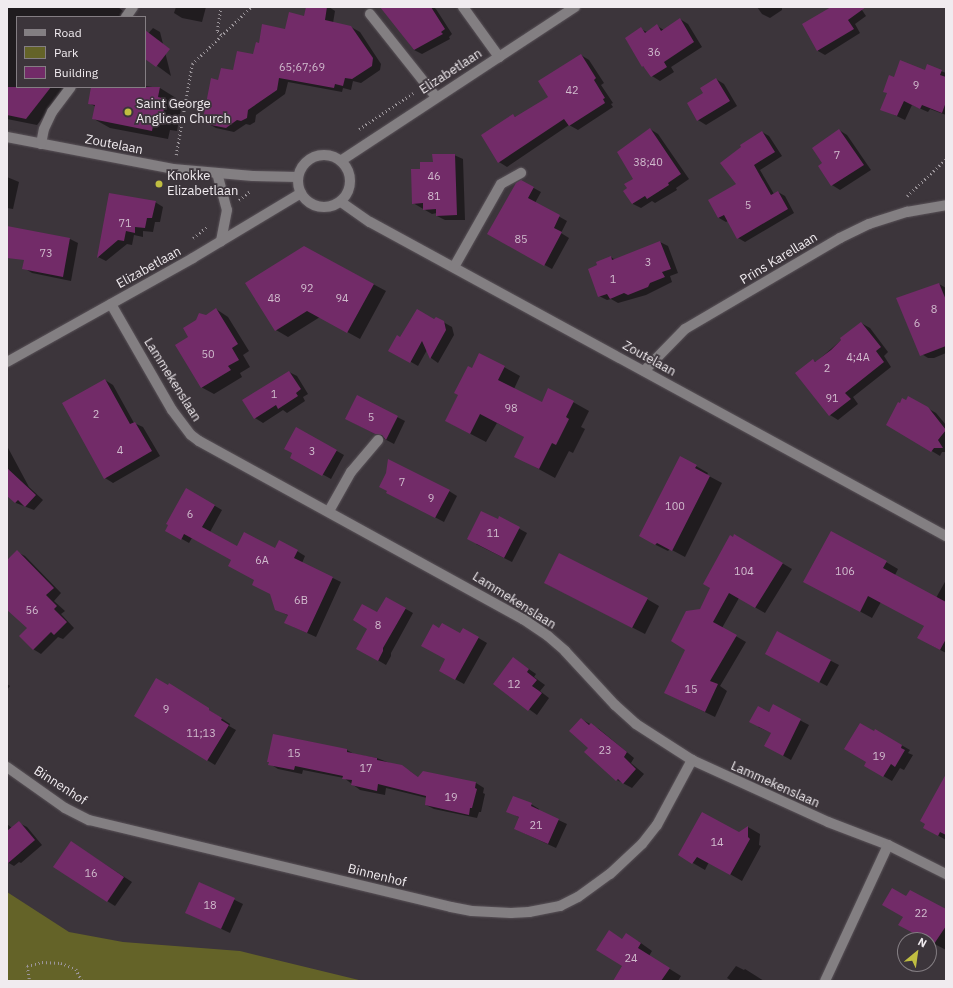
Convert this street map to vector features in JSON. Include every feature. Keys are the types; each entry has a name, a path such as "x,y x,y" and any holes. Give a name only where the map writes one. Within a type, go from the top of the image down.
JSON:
{"street":[{"path":"127,16 133,7"},
{"path":"462,7 499,57"},
{"name":"Elizabetlaan","path":"342,160 573,8"},
{"path":"370,14 436,98"},
{"path":"41,144 44,129 52,112 70,88"},
{"name":"Zoutelaan","path":"7,137 173,170 298,177"},
{"path":"320,154 332,155 342,160 349,170 351,181 348,193 341,202 331,207 319,207 308,202 301,193 298,185 298,177 302,166 310,158 320,154"},
{"path":"217,173 227,210 221,241"},
{"path":"454,268 501,184 521,173"},
{"name":"Elizabetlaan","path":"7,362 221,241 301,193"},
{"name":"Zoutelaan","path":"341,202 370,222 946,536"},
{"name":"Prins Karellaan","path":"644,371 685,329 840,238 869,224 907,212 946,205"},
{"name":"Lammekenslaan","path":"111,304 172,410 191,435 500,605 548,636 570,656 615,705 636,724 692,760 828,822 888,845 946,874"},
{"path":"329,511 351,472 378,440"},
{"name":"Binnenhof","path":"7,767 65,808 89,820 451,907 472,911 511,913 529,912 560,906 578,897 610,874 642,844 657,825 692,760"},
{"path":"825,981 888,845"}],"path":[{"path":"221,7 217,31 221,35"},
{"path":"173,170 192,64 251,7"},
{"path":"907,212 907,196 946,159"},
{"path":"191,240 252,189"},
{"path":"29,979 27,966 42,962 61,963 76,969 82,981"}],"green space":[{"path":"7,892 69,932 123,942 240,951 363,981 7,981"}],"building":[{"path":"306,7 327,7 325,20 351,26 373,58 372,66 352,79 345,78 343,86 335,84 334,88 279,78 277,90 248,110 247,118 241,121 237,120 226,128 206,124 203,119 211,78 218,80 221,68 233,70 237,51 253,54 256,42 259,43 262,24 285,29 289,12 304,16"},
{"path":"380,7 431,7 445,29 441,32 443,34 414,50"},
{"path":"831,7 866,7 848,20 854,29 817,51 802,24"},
{"path":"680,18 694,42 664,62 667,67 651,77 643,66 642,67 625,38 641,27 645,33 657,24 661,31"},
{"path":"146,31 170,49 156,67 146,60"},
{"path":"581,54 596,78 594,80 605,98 603,99 605,103 569,126 564,119 498,163 481,135 513,114 515,117 548,97 538,81"},
{"path":"900,60 925,70 927,64 942,70 940,75 946,77 946,102 942,113 922,105 920,109 904,101 897,116 880,110 887,93 883,92 889,75 894,77"},
{"path":"716,78 730,101 697,121 687,103 703,93 700,88"},
{"path":"7,87 50,88 26,119 7,115"},
{"name":"Saint George Anglican Church","path":"160,87 158,97 166,99 161,123 154,121 152,131 92,119 95,105 88,104 91,88"},
{"path":"650,128 681,174 668,183 669,185 647,199 645,196 632,204 623,191 627,188 624,184 633,179 617,152"},
{"path":"839,129 864,165 831,186 818,166 822,163 812,148"},
{"path":"762,131 775,152 754,165 771,195 778,191 788,209 737,239 724,215 718,218 708,200 736,184 720,163 741,147 740,145"},
{"path":"432,154 455,154 457,215 436,216 436,209 423,210 423,203 412,204 411,169 420,169 420,162 433,162"},
{"path":"521,180 534,187 528,198 560,215 554,228 562,232 544,266 487,234 516,183"},
{"path":"109,193 156,201 152,218 147,218 145,228 135,227 135,233 126,231 124,241 118,240 97,258"},
{"path":"7,226 70,238 63,277 22,269 24,260 7,258"},
{"path":"660,241 671,269 662,272 665,277 650,283 648,287 628,295 624,293 610,299 607,294 598,297 588,269 597,265 596,262 611,256 612,260"},
{"path":"304,246 374,284 347,333 307,311 275,331 245,283"},
{"path":"939,283 946,300 946,346 920,356 896,298"},
{"path":"216,308 238,344 232,348 239,360 228,366 231,370 201,388 175,345 188,337 183,328 196,320 199,313 206,315"},
{"path":"417,309 434,319 436,317 444,321 446,330 430,359 422,341 410,363 388,351 397,335 400,337"},
{"path":"861,322 881,347 876,351 884,362 845,393 851,399 829,416 795,373 813,359 815,362 831,350 841,340 840,338"},
{"path":"479,353 505,366 498,380 542,402 548,388 574,401 566,417 569,419 556,445 552,443 539,469 514,457 524,437 480,414 470,434 445,421 458,395 454,393 468,366 472,368"},
{"path":"289,371 301,389 296,393 298,396 278,409 276,405 254,419 242,400"},
{"path":"105,379 130,424 135,422 152,451 104,479 62,403"},
{"path":"357,395 398,416 386,440 382,435 375,434 345,419"},
{"path":"908,396 928,407 946,430 938,440 943,448 934,448 931,452 886,425 898,402 900,403 902,398 906,400"},
{"path":"296,427 337,450 322,476 290,458 292,453 284,449"},
{"path":"680,456 697,465 695,468 710,476 672,551 657,543 655,545 639,536"},
{"path":"388,459 450,490 435,518 386,493 387,491 379,487 386,473"},
{"path":"7,468 36,495 25,507 18,500 15,503 7,496"},
{"path":"186,488 215,505 202,527 237,546 244,532 275,548 279,540 298,550 294,558 333,577 307,633 284,623 288,615 275,610 270,594 252,585 254,580 228,566 231,560 184,534 181,540 165,531 168,525 166,524"},
{"path":"481,511 498,519 499,516 520,527 504,558 467,539"},
{"path":"831,531 887,561 883,568 946,602 946,639 940,650 917,638 924,626 868,596 860,612 803,582"},
{"path":"734,534 783,563 755,608 729,593 713,622 737,635 710,681 718,684 705,712 664,693 685,650 671,641 686,611 700,609 710,588 703,584 730,535 733,537"},
{"path":"17,550 54,588 46,595 57,606 54,609 67,622 54,635 51,632 33,650 19,636 27,628 7,610 7,560"},
{"path":"559,553 648,598 632,628 544,583"},
{"path":"386,597 406,608 383,648 378,661 356,649 367,629 353,620 362,604 377,612"},
{"path":"442,623 460,633 463,628 479,637 455,680 439,671 445,659 421,646 433,624 439,628"},
{"path":"777,631 831,660 819,683 765,654"},
{"path":"513,657 529,669 527,672 537,680 532,686 542,693 528,711 493,684"},
{"path":"156,678 168,685 169,683 209,708 209,710 222,718 221,720 229,725 207,761 134,716"},
{"path":"773,704 801,719 783,756 764,746 771,733 749,722 758,706 769,712"},
{"path":"581,718 589,725 591,723 627,752 624,757 636,769 623,784 618,779 616,781 584,752 588,748 569,731"},
{"path":"860,723 874,731 875,729 902,745 901,748 905,750 895,767 891,764 883,777 864,766 866,762 844,749"},
{"path":"273,734 347,749 347,752 402,765 418,777 423,771 476,782 475,788 477,789 472,808 470,808 469,815 425,805 426,796 378,784 377,791 351,785 352,780 342,779 343,776 295,766 294,770 268,765 269,762 267,762"},
{"path":"946,774 946,835 940,832 938,836 923,828 925,824 920,821"},
{"path":"513,796 532,803 531,806 559,819 548,844 514,829 519,817 506,812"},
{"path":"702,812 739,832 748,826 748,837 750,839 730,875 697,857 692,864 678,855"},
{"path":"19,821 35,840 7,864 7,831"},
{"path":"71,841 124,877 107,902 53,867"},
{"path":"199,882 235,898 221,929 185,913"},
{"path":"892,888 906,896 910,890 946,909 946,926 937,940 937,932 911,932 898,925 903,917 882,905"},
{"path":"609,930 622,939 626,933 641,943 638,948 670,968 661,981 613,981 622,966 596,950"}],"place":[{"name":"Saint George Anglican Church","path":"128,112"},
{"name":"Knokke Elizabetlaan","path":"159,184"}]}
